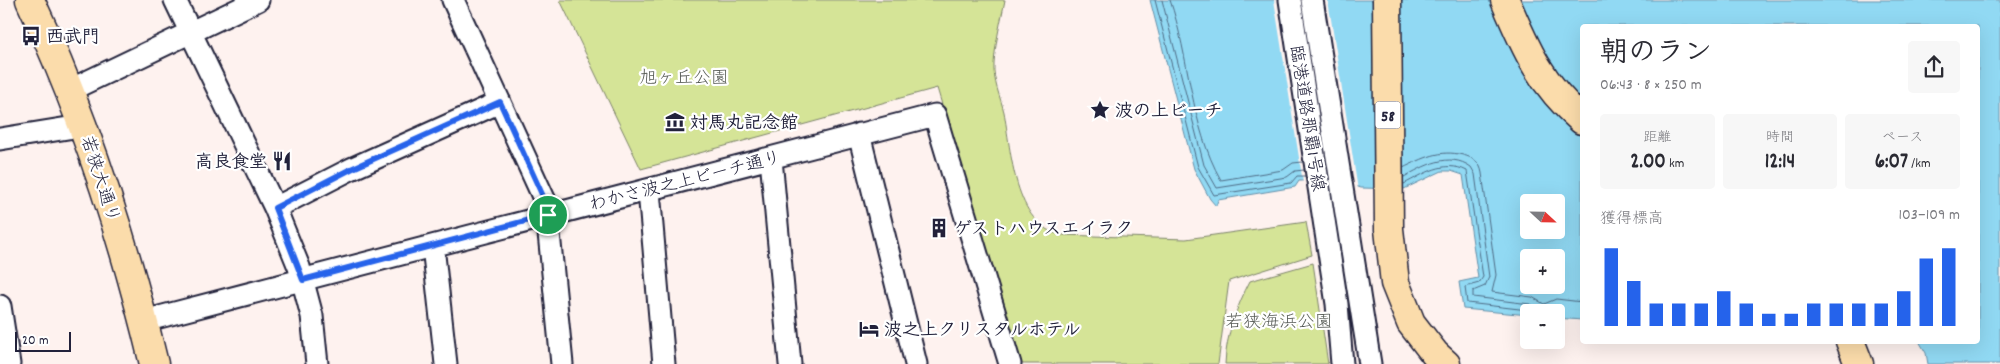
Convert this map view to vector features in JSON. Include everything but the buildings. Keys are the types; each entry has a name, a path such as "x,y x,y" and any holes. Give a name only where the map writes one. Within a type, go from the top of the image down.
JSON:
{"main road":[{"name":"若狭大通り","path":"30,0 83,123 114,217 144,321 154,364"},
{"name":"58","path":"1387,0 1389,229 1395,283 1405,311 1422,338 1446,364"},
{"path":"1505,0 1523,42 1546,83 1580,118"},
{"path":"1851,344 1859,364"}],"street":[{"path":"176,0 275,208 303,280 312,316 317,364"},
{"path":"70,90 258,0"},
{"path":"453,0 546,203 562,364"},
{"name":"臨港道路那覇1号線","path":"1290,0 1337,304 1342,364"},
{"name":"臨港道路那覇1号線","path":"1312,0 1370,364"},
{"path":"275,208 351,169 500,102"},
{"name":"わかさ波之上ビーチ通り","path":"144,321 935,115 1010,364"},
{"path":"0,139 68,128 83,123"},
{"path":"858,134 916,364"},
{"path":"771,159 790,364"},
{"path":"649,191 664,364"},
{"path":"433,246 446,364"},
{"path":"0,306 9,364"}],"green space":[{"name":"旭ヶ丘公園","path":"560,0 1005,0 994,64 997,88 1004,112 1013,166 1024,203 1034,218 1046,229 1062,235 1186,239 1306,222 1312,255 1229,281 1218,364 1020,364 937,88 641,169"},
{"name":"若狭海浜公園","path":"1313,263 1328,364 1225,364 1233,321 1250,281"}],"water":[{"path":"1150,0 2000,0 2000,364 1928,364 1926,353 1921,344 1980,344 1980,24 1580,24 1580,320 1565,319 1565,304 1520,304 1520,314 1463,309 1459,282 1478,278 1463,175 1451,171 1442,171 1404,189 1361,188 1341,181 1299,181 1295,187 1218,200 1216,206 1210,199 1194,169"}],"pier":[{"path":"1274,0 1328,0 1358,190 1341,184 1303,183"}],"place":[{"name":"西武門","path":"31,36"},
{"name":"波の上ビーチ","path":"1100,110"},
{"name":"対馬丸記念館","path":"675,122"},
{"name":"高良食堂","path":"282,161"},
{"name":"ゲストハウスエイラク","path":"939,228"},
{"name":"波之上クリスタルホテル","path":"869,329"}],"route":[{"path":"500,102 546,203 548,215 303,280 275,208 351,169 500,102"}]}
